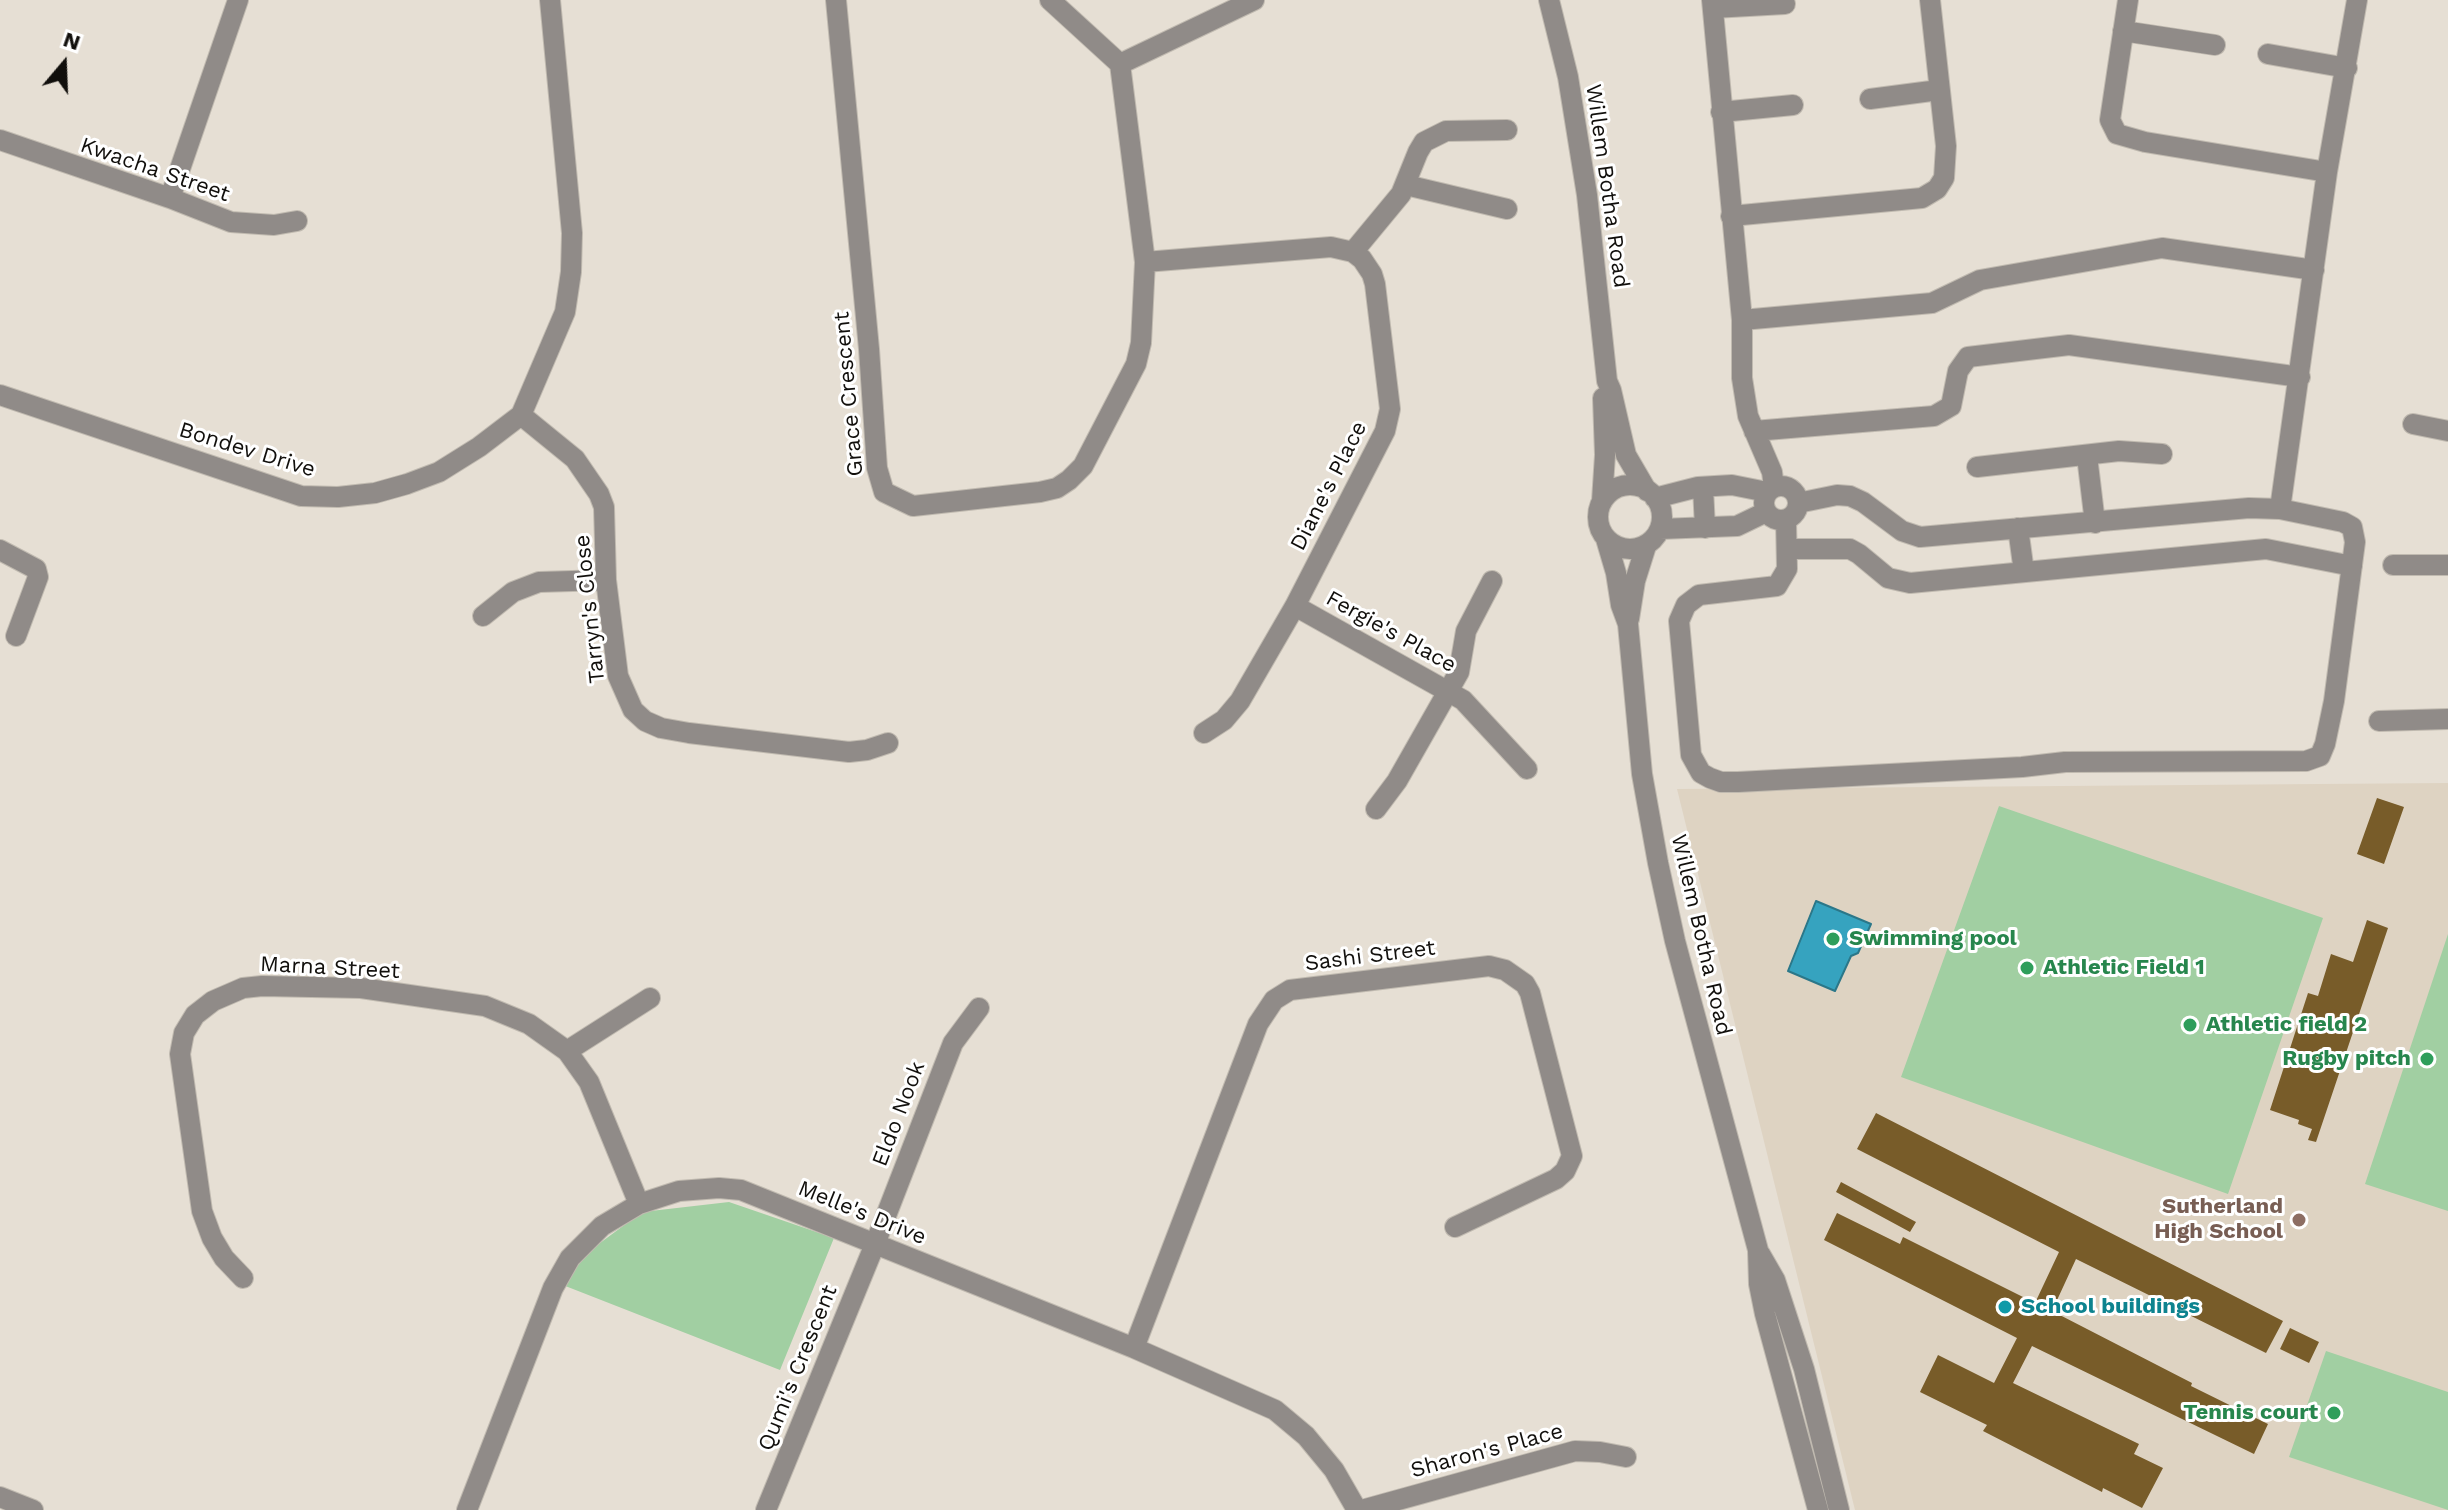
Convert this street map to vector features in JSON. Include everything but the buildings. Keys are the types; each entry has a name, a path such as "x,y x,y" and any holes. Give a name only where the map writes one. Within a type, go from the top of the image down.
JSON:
{"street":[{"path":"170,198 238,0"},
{"path":"521,415 565,312 571,272 572,233 550,0"},
{"name":"Grace Crescent","path":"836,0 869,349 877,468 884,492 913,506 1057,488 1083,466 1136,364 1141,343 1145,262 1120,64"},
{"path":"1050,0 1120,64 1254,0"},
{"name":"Willem Botha Road","path":"1549,0 1568,77 1585,181 1607,381 1602,409 1605,455 1602,501"},
{"path":"1731,216 1930,195 1937,189 1944,178 1946,164 1930,0"},
{"path":"2128,0 2110,120 2117,134 2145,142 2327,172"},
{"path":"2280,509 2327,172 2357,0"},
{"path":"1660,529 1737,526 1769,497 1787,487 1793,490 1798,503 1793,515 1786,520 1771,518 1769,497 1772,472 1748,416 1742,378 1742,320 1712,4 1785,4"},
{"path":"2123,31 2215,45"},
{"path":"2268,54 2347,68"},
{"path":"1870,99 1939,90"},
{"path":"1721,112 1793,105"},
{"path":"1145,262 1331,247 1353,252 1406,185 1424,142 1446,131 1507,130"},
{"name":"Kwacha Street","path":"0,140 231,222 274,225 297,221"},
{"path":"1406,185 1507,209"},
{"path":"1742,320 1932,303 1980,280 2162,248 2314,270"},
{"name":"Diane's Place","path":"1204,733 1224,720 1240,701 1295,606 1389,421 1389,396 1375,284 1372,274 1353,252"},
{"path":"1754,431 1934,416 1951,406 1958,371 1968,357 2069,345 2300,377"},
{"name":"Willem Botha Road","path":"1607,381 1626,455 1651,494"},
{"name":"Bondev Drive","path":"0,395 301,496 325,497 375,493 439,472 521,415"},
{"name":"Tarryn's Close","path":"521,415 575,459 599,494 604,507 606,580 618,676 633,710 645,721 661,728 689,733 849,752 888,743"},
{"path":"2413,424 2448,431"},
{"path":"1977,467 2119,451 2162,454"},
{"path":"2087,456 2095,523"},
{"path":"1651,494 1740,485 1769,497"},
{"path":"1638,486 1651,494 1661,508 1660,529 1646,546 1625,549 1606,539 1598,521 1602,501 1617,488 1638,486"},
{"path":"1703,487 1705,528"},
{"path":"1786,520 1787,569 1777,586 1699,595 1686,605 1679,621 1691,755 1701,773 1721,782 2022,767 2065,762 2306,761 2320,756 2334,701 2355,542 2352,527 2343,522 2280,509 2249,508 1920,537 1902,531 1850,496 1837,495 1798,503"},
{"path":"2018,528 2024,572"},
{"name":"Willem Botha Road","path":"1606,539 1628,624"},
{"name":"Willem Botha Road","path":"1646,546 1635,581 1628,624 1642,774 1675,941 1758,1250 1759,1284 1765,1314 1818,1510"},
{"path":"1787,549 1850,549 1888,578 1921,583 2266,549 2352,566"},
{"path":"0,550 36,569 38,577 16,636"},
{"path":"2393,565 2448,565"},
{"path":"483,616 513,592 539,582 606,580"},
{"path":"1376,809 1456,696 1466,631 1492,581"},
{"name":"Fergie's Place","path":"1295,606 1456,696 1527,769"},
{"path":"2379,721 2448,719"},
{"name":"Sashi Street","path":"1134,1348 1258,1024 1274,1000 1290,990 1489,966 1505,970 1525,984 1530,993 1572,1156 1565,1171 1556,1179 1455,1227"},
{"name":"Marna Street","path":"243,1278 224,1258 202,1211 180,1054 184,1033 195,1015 213,1001 243,988 361,988 485,1006 529,1024 567,1051 598,1100 639,1204"},
{"path":"567,1051 650,998"},
{"name":"Eldo Nook","path":"875,1244 953,1043 979,1008"},
{"name":"Melle's Drive","path":"467,1510 561,1271 570,1258 602,1226 639,1204 679,1191 730,1188 1134,1348 1275,1410 1306,1436 1334,1470 1359,1510"},
{"name":"Qumi's Crescent","path":"766,1510 875,1244"},
{"name":"Willem Botha Road","path":"1758,1250 1775,1280 1804,1369 1839,1510"},
{"name":"Sharon's Place","path":"1359,1510 1575,1451 1626,1457"},
{"path":"0,1497 33,1510"}],"shaded area":[{"path":"2448,783 2448,1510 1855,1510 1677,789"}],"green space":[{"path":"1999,806 2323,918 2228,1194 1901,1077"},
{"name":"Rugby pitch","path":"2448,934 2448,1211 2365,1184"},
{"path":"729,1202 834,1238 780,1370 550,1280 642,1212"},
{"path":"2326,1351 2448,1392 2448,1510 2289,1457"}],"water":[{"name":"Swimming pool","path":"1816,901 1871,924 1858,953 1851,956 1835,991 1788,971"}],"place":[{"name":"Swimming pool","path":"1833,939"},
{"name":"Athletic Field 1","path":"2027,968"},
{"name":"Athletic field 2","path":"2190,1025"},
{"name":"Rugby pitch","path":"2427,1059"},
{"name":"Sutherland High School","path":"2299,1220"},
{"name":"School buildings","path":"2005,1307"},
{"name":"Tennis court","path":"2334,1413"}]}
